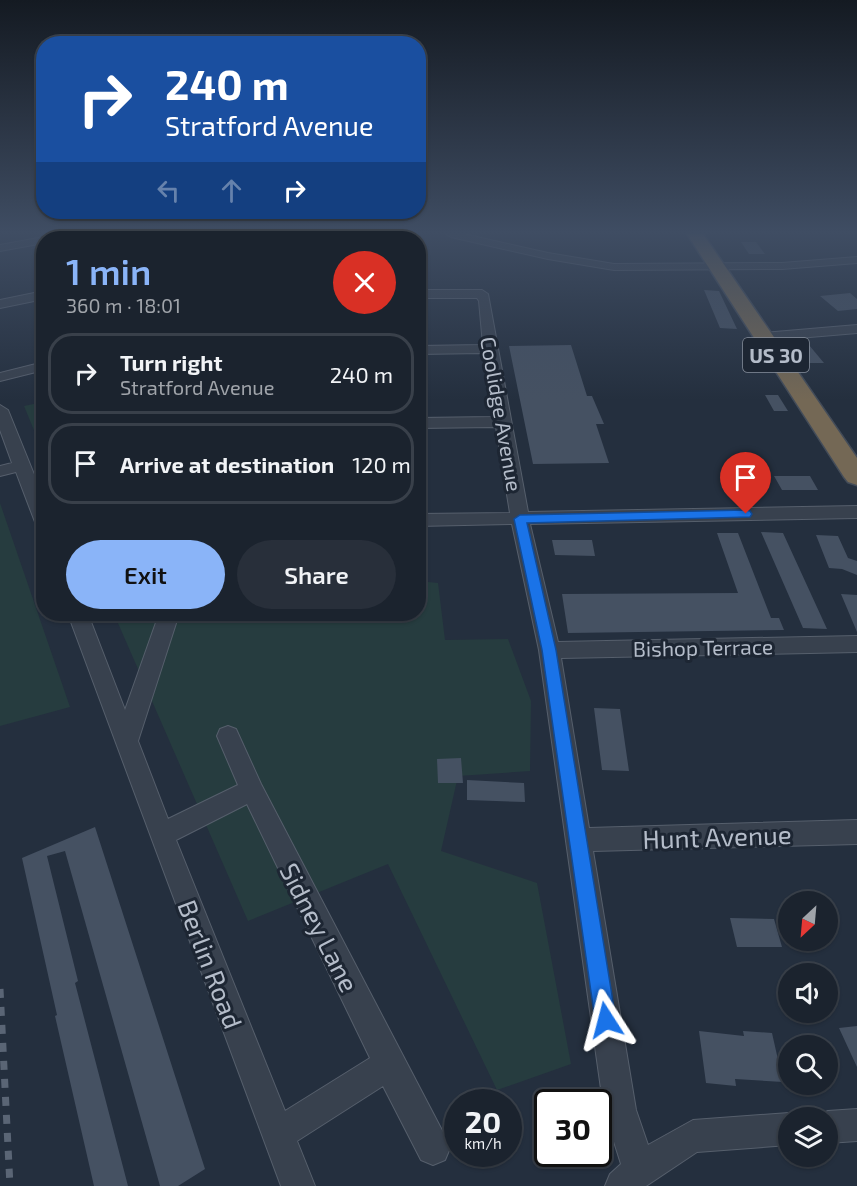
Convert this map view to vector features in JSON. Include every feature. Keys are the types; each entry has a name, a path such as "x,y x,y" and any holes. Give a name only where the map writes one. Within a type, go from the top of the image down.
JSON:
{"highway":[{"name":"US 30","path":"732,289 857,477"}],"street":[{"name":"Coolidge Avenue","path":"426,294 482,294 520,519 549,650 630,1178"},
{"path":"0,304 36,297"},
{"path":"764,337 857,329"},
{"path":"426,350 490,349"},
{"path":"0,377 36,368"},
{"path":"0,410 36,501"},
{"path":"426,423 503,422"},
{"path":"0,471 22,465"},
{"path":"426,520 857,512"},
{"name":"Berlin Road","path":"81,621 298,1186"},
{"path":"126,741 167,621"},
{"name":"Bishop Terrace","path":"549,650 857,644"},
{"name":"Sidney Lane","path":"228,736 252,790 433,1149"},
{"path":"162,834 252,790"},
{"name":"Hunt Avenue","path":"577,840 857,832"},
{"path":"278,1134 389,1064"},
{"path":"838,1126 857,1125"},
{"path":"630,1178 693,1136 778,1130"}],"green space":[{"path":"36,404 36,435 24,406"},
{"path":"0,503 36,608 36,621 40,621 70,707 0,726"},
{"path":"426,582 438,583 445,640 508,639 531,701 530,771 458,776 441,851 537,883 571,1064 497,1089 388,864 248,921 117,621 426,621"}],"building":[{"path":"704,290 719,291 737,329 720,328"},
{"path":"850,293 857,299 857,309 838,311 820,296"},
{"path":"571,345 587,396 592,396 604,424 596,424 609,463 533,464 509,346"},
{"path":"793,345 809,345 824,363 807,363"},
{"path":"765,395 778,395 788,411 774,411"},
{"path":"774,476 810,476 818,490 782,490"},
{"path":"761,532 783,533 827,629 803,628"},
{"path":"717,533 738,533 771,618 779,618 784,630 568,633 562,594 738,593"},
{"path":"816,535 838,536 848,558 857,561 857,575 842,569 829,568"},
{"path":"552,540 592,540 595,556 555,555"},
{"path":"841,594 857,595 857,632"},
{"path":"594,708 620,709 629,771 602,770"},
{"path":"461,758 463,783 438,783 437,759"},
{"path":"467,780 524,783 525,802 467,800"},
{"path":"95,827 205,1169 178,1186 160,1186 65,851 47,856 78,981 75,983 128,1186 94,1186 22,858"},
{"path":"730,918 774,919 778,933 778,947 737,947"},
{"path":"857,1026 857,1067 839,1028"},
{"path":"699,1031 744,1036 743,1031 772,1033 778,1060 778,1082 735,1079 736,1086 706,1083"}],"railway":[{"path":"0,989 10,1186"}],"route":[{"path":"606,1020 549,650 520,519 746,514"}]}
